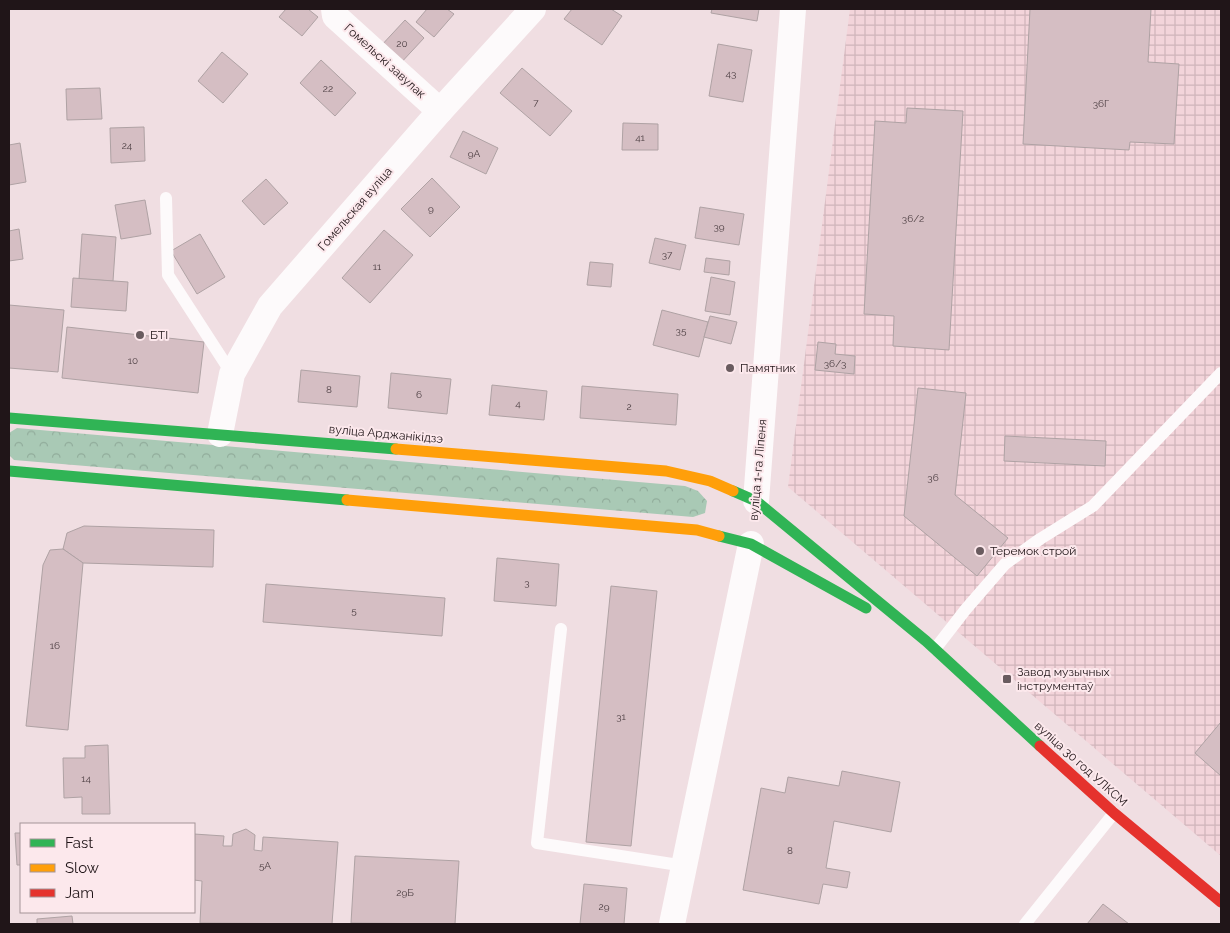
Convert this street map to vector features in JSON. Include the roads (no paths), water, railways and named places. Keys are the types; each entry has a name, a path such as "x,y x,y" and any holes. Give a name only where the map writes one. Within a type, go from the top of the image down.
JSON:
{"main road":[{"name":"вуліца Арджанікідзэ","path":"9,418 666,471 710,482 755,509"},
{"path":"9,471 697,530 752,540"},
{"name":"вуліца 30 год УЛКСМ","path":"755,509 930,645 1114,813 1221,902"},
{"name":"вуліца 30 год УЛКСМ","path":"752,540 930,645"}],"street":[{"name":"Гомельскі завулак","path":"334,9 335,16 440,111"},
{"name":"Гомельская вуліца","path":"220,434 232,374 270,306 440,111 533,9"},
{"name":"вуліца 1-га Ліпеня","path":"755,509 793,9"},
{"path":"672,924 752,540"}],"lane":[{"path":"166,198 168,275 232,374"},
{"path":"930,645 966,609 1005,564 1040,539 1093,506 1221,373"},
{"path":"562,628 537,843 684,866"},
{"path":"1025,924 1114,813"}],"place":[{"name":"БТІ","path":"140,335"},
{"name":"Памятник","path":"730,368"},
{"name":"Теремок строй","path":"980,551"},
{"name":"Завод музычных інструментаў","path":"1007,679"}]}
